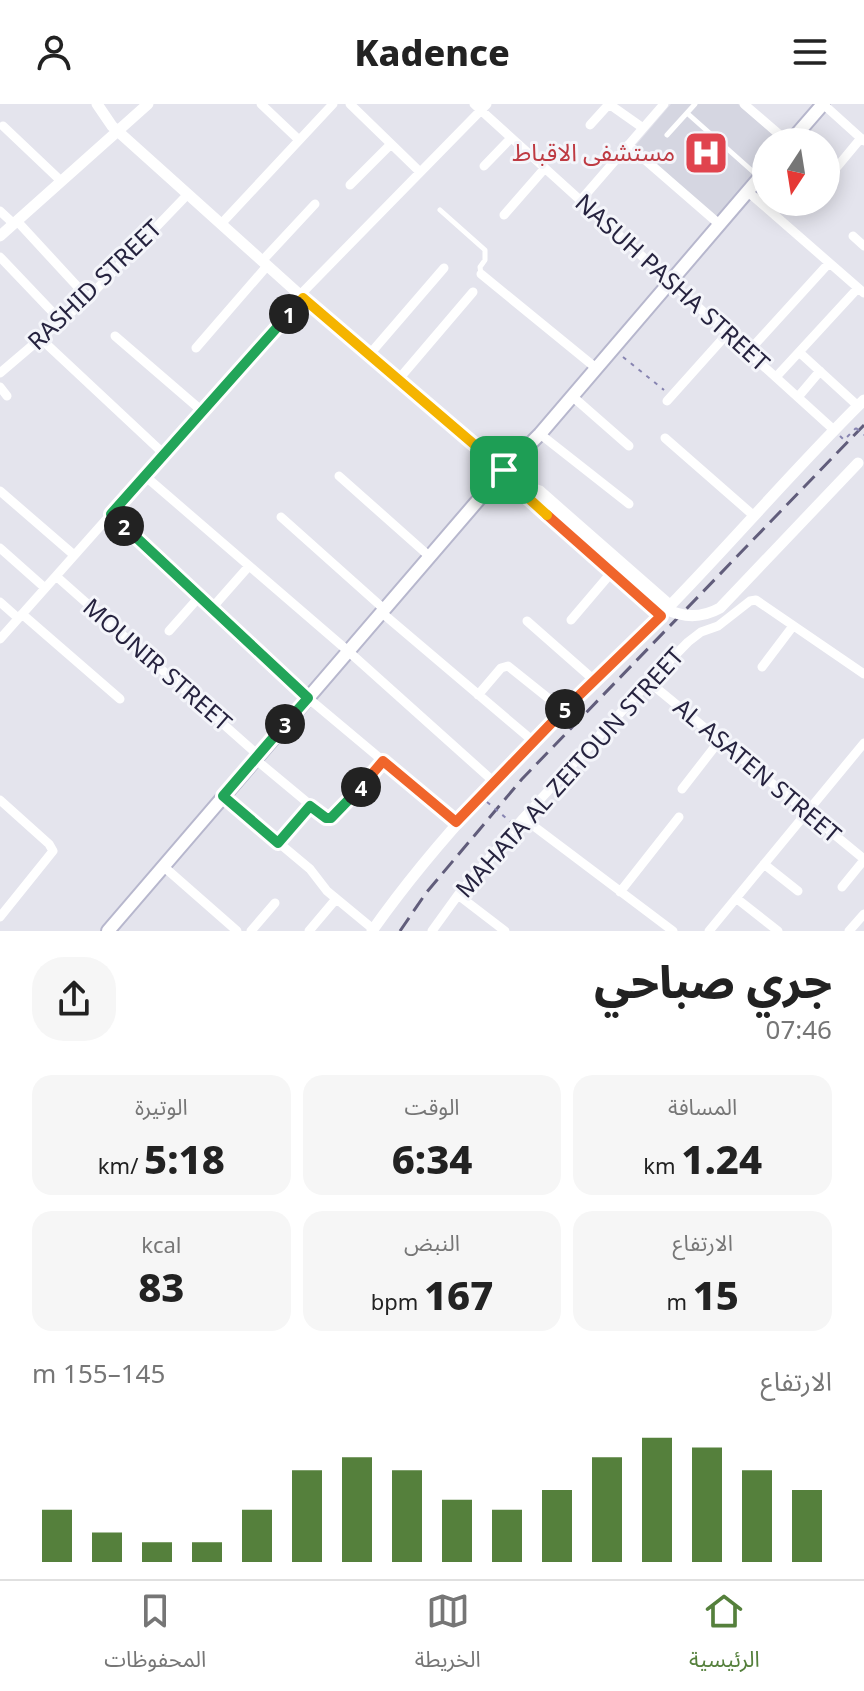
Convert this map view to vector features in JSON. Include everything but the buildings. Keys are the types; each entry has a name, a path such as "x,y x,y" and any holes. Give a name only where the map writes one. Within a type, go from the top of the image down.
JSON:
{"main road":[{"path":"801,128 821,105"},
{"path":"108,931 752,186"}],"street":[{"path":"97,104 118,131 301,297 666,609 681,615 697,616 720,608 861,461"},
{"path":"0,236 148,104"},
{"path":"261,104 299,140"},
{"path":"221,224 333,104"},
{"path":"350,104 420,172"},
{"path":"590,125 609,104 643,128"},
{"path":"580,201 664,104"},
{"path":"744,104 772,128"},
{"path":"821,105 863,140 840,164"},
{"path":"0,639 301,297 481,106"},
{"name":"NASUH PASHA STREET","path":"481,106 511,138 834,430"},
{"path":"3,126 61,181"},
{"path":"484,166 511,138"},
{"path":"350,185 391,144"},
{"path":"628,145 719,224"},
{"path":"504,215 545,168"},
{"path":"747,191 861,291 776,377"},
{"name":"RASHID STREET","path":"0,373 88,298 188,194"},
{"path":"196,348 315,204"},
{"path":"0,211 15,222 88,298"},
{"path":"853,236 864,246"},
{"path":"0,257 61,321"},
{"path":"748,352 829,263"},
{"path":"369,355 444,268"},
{"path":"481,274 596,368"},
{"path":"398,380 473,292"},
{"path":"667,401 727,334"},
{"path":"115,336 202,411"},
{"path":"40,338 164,454"},
{"path":"799,352 861,403"},
{"path":"798,397 820,371"},
{"path":"0,387 7,396"},
{"path":"572,396 629,446"},
{"name":"MAHATA AL ZEITOUN STREET","path":"373,930 456,822 493,781 661,616 861,403"},
{"path":"540,434 629,504"},
{"path":"665,438 753,515"},
{"path":"145,476 493,781"},
{"path":"339,476 429,556"},
{"path":"519,483 526,496 661,616"},
{"path":"519,483 540,490 671,605"},
{"path":"0,491 74,555"},
{"path":"111,514 308,698 456,822"},
{"path":"281,517 533,741"},
{"path":"0,548 45,588"},
{"path":"212,608 249,566"},
{"path":"571,620 611,573"},
{"name":"MOUNIR STREET","path":"56,576 310,806"},
{"path":"169,631 200,596"},
{"name":"MAHATA AL ZEITOUN STREET","path":"432,931 523,818 688,642 756,600 793,626"},
{"path":"0,602 120,699"},
{"path":"527,621 594,680"},
{"path":"762,667 793,626 864,674"},
{"path":"478,695 501,668 508,666 563,710"},
{"name":"AL ASATEN STREET","path":"649,682 864,860"},
{"path":"682,789 720,740"},
{"path":"709,931 864,743"},
{"path":"278,843 310,806 326,818 336,815 383,761"},
{"path":"223,796 310,869 336,899 373,930"},
{"path":"0,800 53,851 0,917"},
{"path":"620,892 679,817"},
{"path":"523,818 673,931"},
{"path":"842,887 864,860"},
{"path":"764,864 798,891"},
{"path":"163,866 237,931"},
{"path":"458,895 505,931"},
{"path":"736,898 778,931"},
{"path":"309,931 336,899"},
{"path":"251,931 275,903"},
{"path":"849,931 864,914"}],"lane":[{"path":"667,135 695,104"},
{"path":"687,113 752,165"},
{"path":"440,210 485,250 481,274"}],"path":[{"path":"613,348 664,390"},
{"path":"844,440 856,428 864,435"},
{"path":"487,802 512,823"}],"shaded area":[{"name":"مستشفى الاقباط","path":"671,104 738,104 765,128 752,128 752,177 716,217 636,145"}],"railway":[{"path":"400,931 426,893 522,779 864,425"}],"place":[{"name":"مستشفى الاقباط","path":"706,153"}],"route":[{"path":"303,298 504,470 519,483 526,496 661,616 563,710 456,822 383,761 336,815 326,818 310,806 278,843 223,796 308,698 111,514 303,298"}]}
